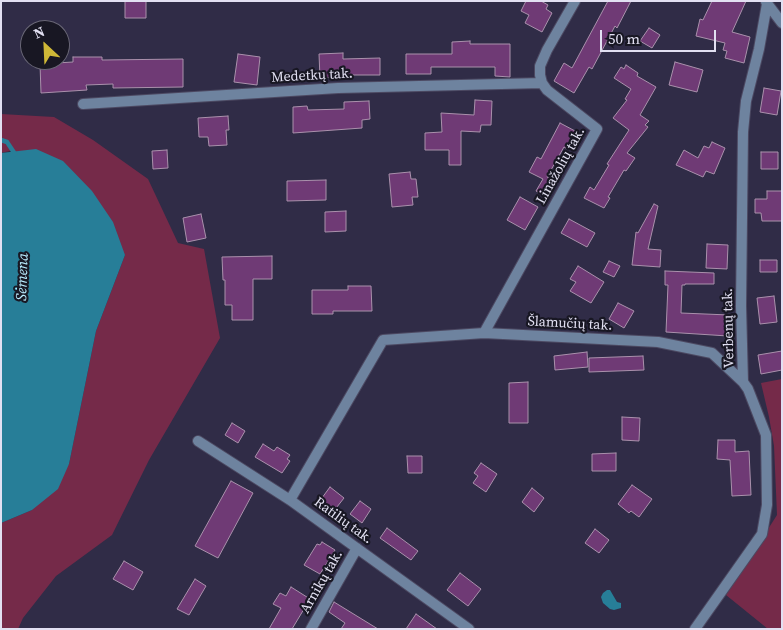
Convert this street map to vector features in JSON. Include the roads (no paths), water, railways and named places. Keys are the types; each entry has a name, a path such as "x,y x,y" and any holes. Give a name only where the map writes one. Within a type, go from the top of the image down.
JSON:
{"street":[{"path":"542,83 540,66 575,1"},
{"path":"766,2 782,23"},
{"name":"Verbenų tak.","path":"695,629 762,534 767,505 766,435 748,389 743,382 741,306 746,101 759,49 766,2"},
{"name":"Medetkų tak.","path":"83,104 338,88 542,83"},
{"name":"Linažolių tak.","path":"484,333 597,129 547,90 542,83"},
{"name":"Šlamučių tak.","path":"290,500 383,340 484,333 658,342 712,353 743,382"},
{"name":"Ratilių tak.","path":"198,441 290,500 469,629"},
{"name":"Arnikų tak.","path":"311,629 358,548"}],"water":[{"path":"36,149 63,161 92,191 113,222 125,255 96,331 69,464 58,489 32,510 1,523 1,153"},
{"path":"607,590 610,590 617,602 621,603 621,608 610,609 603,603 601,597"}],"waterway":[{"name":"Sėmena","path":"1,140 7,142 15,154"}]}
